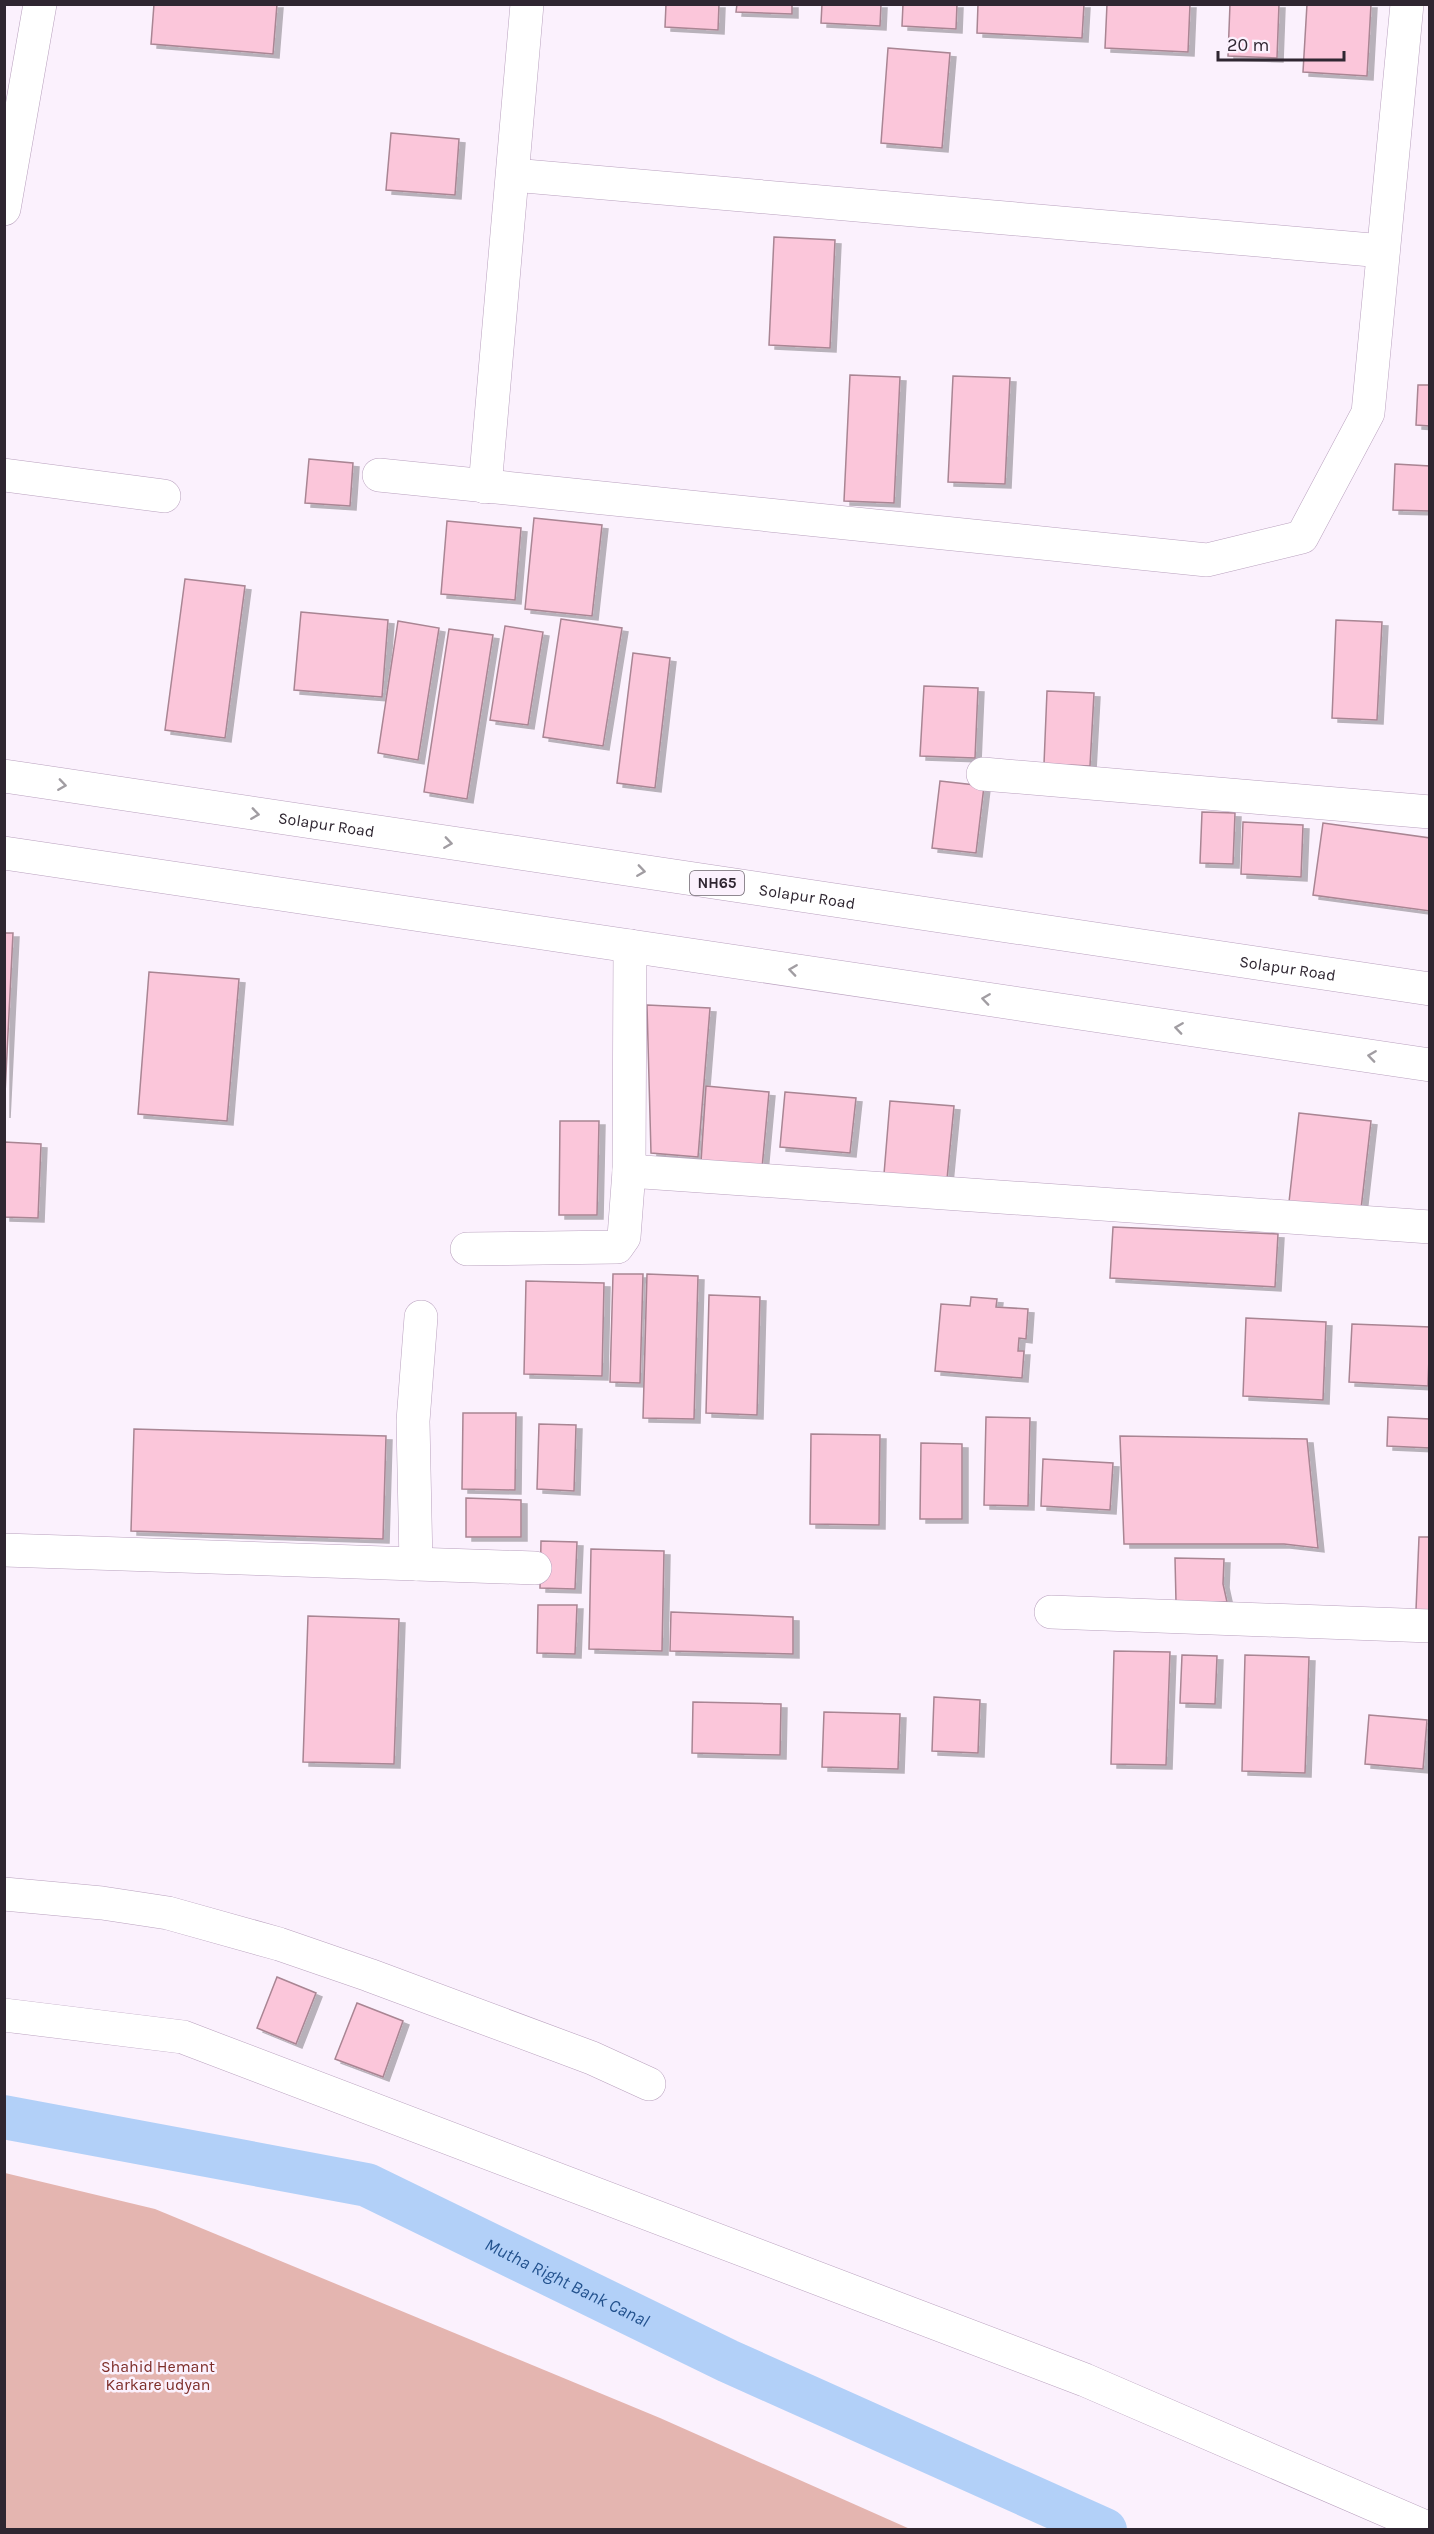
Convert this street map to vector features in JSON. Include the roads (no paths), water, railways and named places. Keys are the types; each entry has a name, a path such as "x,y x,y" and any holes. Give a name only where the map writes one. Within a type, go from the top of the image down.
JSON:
{"main road":[{"path":"4,209 40,4"},
{"path":"485,487 527,4"},
{"path":"379,475 1207,560 1302,537 1368,413 1407,4"},
{"path":"513,175 1383,251"},
{"path":"4,475 164,496"},
{"path":"983,774 1430,812"},
{"name":"Solapur Road","path":"4,776 1430,989"},
{"path":"4,853 1430,1065"},
{"path":"467,1249 617,1247 624,1237 628,1171 630,946"},
{"path":"628,1171 1430,1227"},
{"path":"416,1564 413,1421 421,1317"},
{"path":"4,1550 535,1568"},
{"path":"1051,1612 1430,1626"},
{"path":"4,1894 168,1912 279,1944 592,2058 648,2084"},
{"path":"4,2015 183,2037 1085,2380 1430,2529"}],"waterway":[{"name":"Mutha Right Bank Canal","path":"4,2117 367,2185 728,2361 1105,2530"}],"park label":[{"name":"Shahid Hemant Karkare udyan","path":"158,2375"}]}
